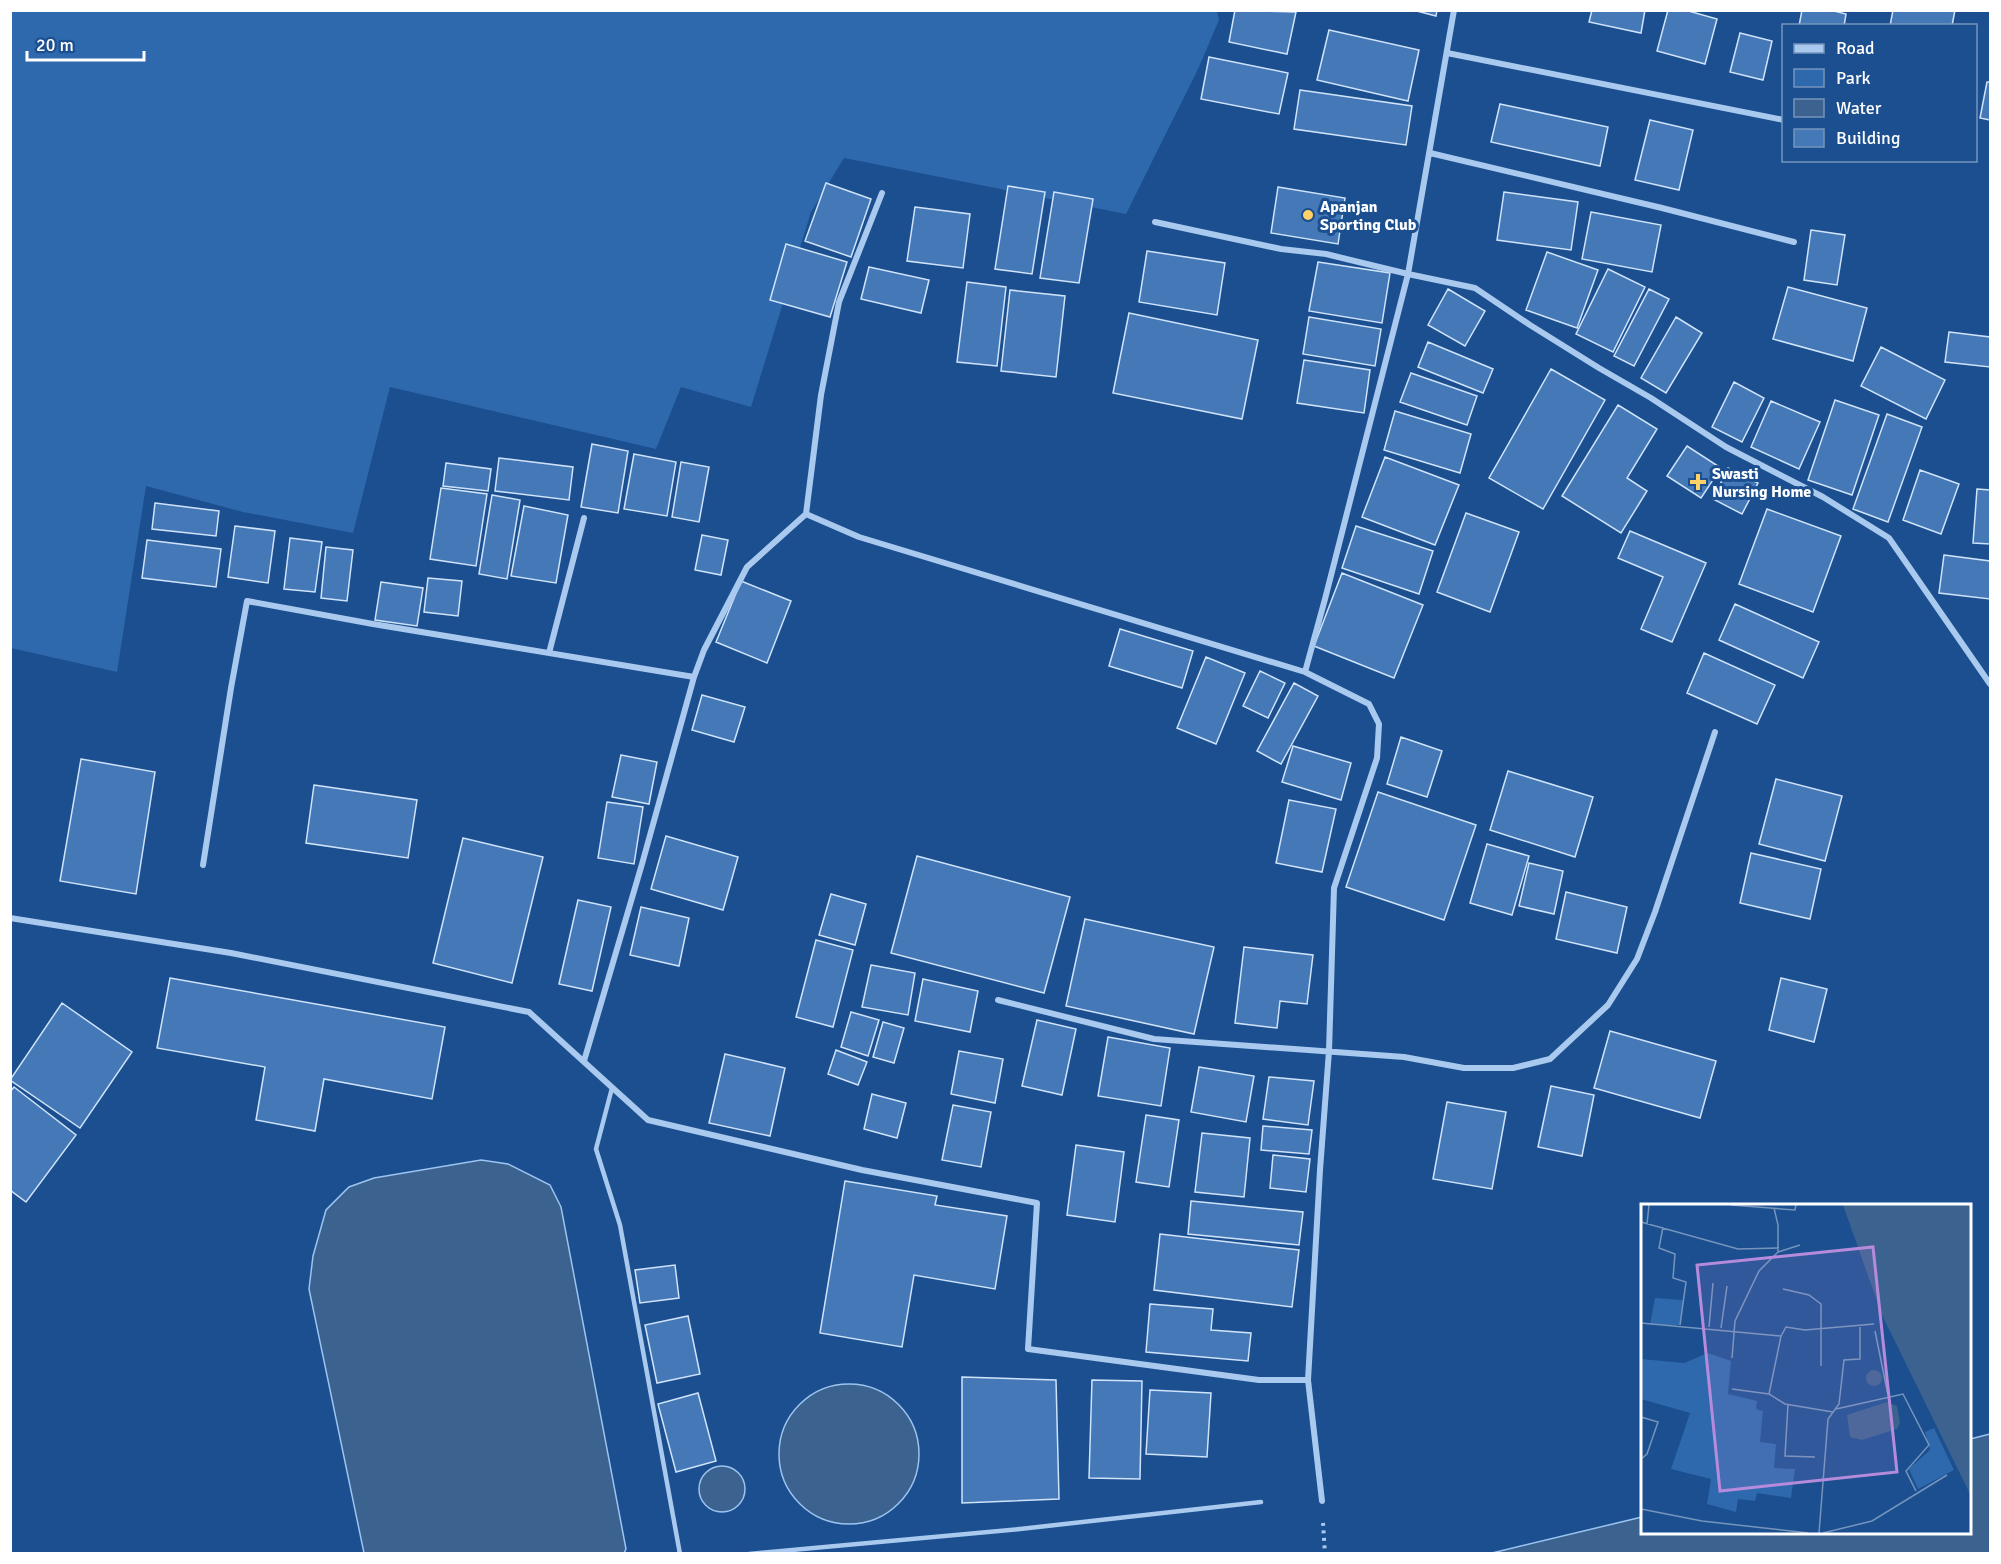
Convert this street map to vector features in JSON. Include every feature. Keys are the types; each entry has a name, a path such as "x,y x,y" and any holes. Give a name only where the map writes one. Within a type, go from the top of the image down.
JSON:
{"street":[{"path":"1305,672 1408,274 1454,10"},
{"path":"1447,53 1782,120"},
{"path":"1430,153 1794,242"},
{"path":"584,1061 694,677 704,650 747,567 806,514 821,395 839,302 882,193"},
{"path":"1155,222 1281,249 1326,254 1475,288 1530,325 1652,398 1726,447 1823,497 1889,538 1990,684"},
{"path":"806,514 859,537 1305,672 1369,704 1379,724 1377,758 1334,888 1329,1051 1308,1380 1322,1501"},
{"path":"549,653 584,518"},
{"path":"203,865 225,722 247,601 694,677"},
{"path":"998,1000 1154,1039 1404,1057 1464,1068 1513,1068 1550,1059 1608,1005 1637,959 1715,732"},
{"path":"10,918 231,953 529,1012 648,1120 862,1170 1036,1203 1028,1349 1259,1380 1308,1380"}],"lane":[{"path":"612,1088 596,1149 620,1225 680,1554"},
{"path":"749,1554 1020,1529 1262,1502"}],"path":[{"path":"1322,1501 1325,1554"}],"green space":[{"path":"11,11 1217,11 1219,20 1199,67 1126,214 844,158 811,212 751,407 681,387 656,449 390,387 353,533 243,512 146,486 117,672 11,648"}],"water":[{"path":"481,1160 508,1164 550,1185 561,1207 626,1549 624,1553 364,1553 309,1289 313,1256 326,1210 349,1187 374,1178"},
{"path":"849,1384 876,1389 899,1404 914,1427 919,1454 914,1481 899,1504 876,1519 849,1524 822,1519 799,1504 784,1481 779,1454 784,1427 799,1404 822,1389"},
{"path":"1990,1434 1990,1553 1492,1553 1641,1517 1641,1534 1971,1534 1971,1439"},
{"path":"722,1466 738,1473 745,1489 738,1505 722,1512 706,1505 699,1489 706,1473"}],"building":[{"path":"1235,10 1296,12 1287,54 1229,42"},
{"path":"1413,10 1437,10 1436,16"},
{"path":"1592,10 1645,10 1641,33 1589,22"},
{"path":"1668,10 1685,10 1717,19 1705,64 1657,51"},
{"path":"1802,10 1830,10 1846,14 1844,24 1799,24"},
{"path":"1893,10 1955,10 1952,24 1890,24"},
{"path":"1329,30 1419,50 1408,101 1317,80"},
{"path":"1740,33 1772,41 1763,80 1730,72"},
{"path":"1209,57 1288,73 1279,114 1201,99"},
{"path":"1987,82 1990,82 1990,120 1980,118"},
{"path":"1300,90 1412,106 1406,145 1294,129"},
{"path":"1500,104 1608,127 1600,166 1491,142"},
{"path":"1650,120 1693,130 1679,190 1635,180"},
{"path":"826,183 871,199 851,257 805,241"},
{"path":"1008,186 1045,192 1032,274 995,269"},
{"name":"Apanjan Sporting Club","path":"1278,187 1345,198 1338,244 1271,233"},
{"path":"1054,192 1093,199 1079,283 1040,278"},
{"path":"1504,192 1578,202 1571,250 1497,240"},
{"path":"915,207 970,214 963,268 907,261"},
{"path":"1591,212 1661,225 1652,272 1582,259"},
{"path":"1811,230 1845,235 1837,285 1804,280"},
{"path":"786,244 847,262 830,317 770,300"},
{"path":"1147,251 1225,263 1217,315 1139,302"},
{"path":"1547,252 1598,270 1577,328 1526,310"},
{"path":"1318,262 1390,273 1382,323 1309,311"},
{"path":"869,267 929,280 921,313 861,299"},
{"path":"1608,269 1645,287 1613,352 1576,334"},
{"path":"967,282 1006,287 997,366 957,362"},
{"path":"1788,287 1867,308 1853,361 1773,339"},
{"path":"1448,289 1485,311 1465,346 1428,325"},
{"path":"1649,289 1669,299 1634,366 1614,356"},
{"path":"1010,290 1065,296 1056,377 1001,371"},
{"path":"1129,313 1258,340 1242,419 1113,393"},
{"path":"1309,317 1381,329 1375,366 1303,354"},
{"path":"1676,317 1702,333 1666,393 1641,378"},
{"path":"1949,332 1990,337 1990,367 1945,362"},
{"path":"1428,342 1493,369 1483,393 1418,367"},
{"path":"1881,347 1945,380 1926,419 1861,386"},
{"path":"1304,360 1370,370 1364,413 1297,403"},
{"path":"1551,369 1605,400 1543,509 1489,478"},
{"path":"1411,373 1477,396 1467,425 1400,402"},
{"path":"1734,382 1764,398 1742,442 1712,427"},
{"path":"1835,400 1879,415 1852,495 1808,480"},
{"path":"1771,401 1820,422 1799,469 1751,447"},
{"path":"1618,405 1657,429 1627,478 1647,491 1621,533 1562,496"},
{"path":"1395,411 1471,434 1460,473 1384,450"},
{"path":"1887,414 1922,427 1888,522 1853,509"},
{"path":"592,444 628,451 618,513 581,507"},
{"path":"1687,446 1721,468 1701,498 1667,476"},
{"path":"634,454 676,462 667,516 624,509"},
{"path":"1385,457 1459,485 1435,545 1362,517"},
{"path":"499,458 573,467 569,500 495,491"},
{"path":"681,462 709,467 699,522 672,517"},
{"path":"446,463 491,469 488,491 443,486"},
{"path":"1728,468 1758,483 1742,514 1713,499"},
{"path":"1920,470 1959,484 1941,534 1903,520"},
{"path":"441,488 487,494 476,566 430,559"},
{"path":"1977,489 1990,490 1990,544 1973,543"},
{"path":"492,495 520,500 507,579 479,574"},
{"path":"155,503 219,511 216,536 152,529"},
{"path":"524,506 568,515 556,583 511,576"},
{"path":"1767,509 1841,536 1813,612 1739,584"},
{"path":"1466,513 1519,532 1490,612 1437,592"},
{"path":"235,526 275,531 268,583 228,577"},
{"path":"1356,526 1433,551 1419,594 1342,568"},
{"path":"1630,531 1706,563 1672,642 1641,629 1663,577 1618,558"},
{"path":"702,535 728,540 721,575 695,570"},
{"path":"290,538 322,542 315,592 284,589"},
{"path":"147,540 221,549 216,587 142,578"},
{"path":"326,547 353,550 347,601 321,598"},
{"path":"1944,555 1990,561 1990,599 1939,593"},
{"path":"1342,573 1423,605 1394,678 1314,646"},
{"path":"428,578 462,581 458,616 424,612"},
{"path":"741,581 791,601 767,663 716,642"},
{"path":"381,582 423,588 417,626 375,620"},
{"path":"1735,604 1819,642 1803,678 1719,640"},
{"path":"1120,629 1193,651 1182,688 1109,666"},
{"path":"1704,653 1775,685 1757,724 1687,693"},
{"path":"1206,657 1245,673 1216,744 1177,728"},
{"path":"1260,671 1285,683 1268,718 1243,706"},
{"path":"1294,683 1318,696 1281,764 1257,751"},
{"path":"702,695 745,707 734,742 692,730"},
{"path":"1401,737 1442,751 1427,797 1387,784"},
{"path":"1293,746 1351,763 1341,800 1282,782"},
{"path":"621,755 657,762 649,804 612,797"},
{"path":"81,759 155,772 136,894 60,881"},
{"path":"1508,771 1593,797 1575,857 1490,830"},
{"path":"1776,779 1842,796 1825,861 1759,844"},
{"path":"314,785 417,800 408,858 306,843"},
{"path":"1378,792 1476,825 1444,920 1346,887"},
{"path":"1289,800 1336,809 1322,872 1276,863"},
{"path":"607,802 643,807 634,864 598,858"},
{"path":"666,836 738,857 723,910 651,889"},
{"path":"463,838 543,857 512,983 433,963"},
{"path":"1487,844 1529,856 1512,915 1470,903"},
{"path":"1751,853 1821,869 1810,919 1740,903"},
{"path":"917,856 1070,897 1044,993 891,953"},
{"path":"1529,863 1563,871 1554,914 1519,906"},
{"path":"1566,892 1627,907 1617,953 1556,939"},
{"path":"831,894 866,904 855,945 819,935"},
{"path":"578,900 611,907 592,991 559,984"},
{"path":"641,907 689,918 679,966 630,955"},
{"path":"1085,919 1214,947 1194,1034 1066,1006"},
{"path":"816,940 853,950 833,1027 796,1017"},
{"path":"1244,947 1313,955 1307,1004 1280,1001 1277,1028 1235,1023"},
{"path":"871,965 915,973 908,1015 862,1007"},
{"path":"170,978 445,1027 432,1099 324,1079 315,1131 256,1120 265,1067 157,1048"},
{"path":"1781,978 1827,989 1814,1042 1769,1030"},
{"path":"923,979 978,991 970,1032 915,1021"},
{"path":"62,1003 132,1052 80,1128 10,1080"},
{"path":"851,1012 879,1020 868,1056 841,1047"},
{"path":"1037,1020 1076,1029 1062,1095 1022,1086"},
{"path":"883,1022 904,1028 894,1063 873,1057"},
{"path":"1610,1031 1716,1061 1700,1118 1594,1088"},
{"path":"1108,1037 1170,1048 1161,1106 1098,1096"},
{"path":"836,1050 867,1062 858,1085 828,1074"},
{"path":"959,1051 1003,1059 995,1103 951,1094"},
{"path":"725,1054 785,1068 770,1136 709,1123"},
{"path":"1199,1067 1254,1076 1246,1122 1191,1112"},
{"path":"1269,1077 1314,1081 1308,1125 1263,1119"},
{"path":"1551,1086 1594,1095 1582,1156 1538,1147"},
{"path":"14,1087 76,1135 26,1202 10,1190 10,1092"},
{"path":"872,1094 906,1103 897,1138 864,1129"},
{"path":"1447,1102 1506,1112 1492,1189 1433,1179"},
{"path":"953,1105 991,1112 981,1167 942,1160"},
{"path":"1146,1115 1179,1120 1169,1187 1136,1182"},
{"path":"1263,1126 1312,1130 1309,1154 1261,1150"},
{"path":"1202,1133 1250,1138 1244,1197 1195,1192"},
{"path":"1076,1145 1124,1152 1115,1222 1067,1215"},
{"path":"1273,1155 1310,1159 1306,1192 1270,1188"},
{"path":"845,1181 937,1196 935,1205 1007,1216 995,1289 914,1275 902,1347 820,1333"},
{"path":"1191,1201 1303,1212 1299,1245 1188,1234"},
{"path":"1160,1234 1299,1250 1292,1307 1154,1290"},
{"path":"675,1265 679,1298 640,1303 635,1270"},
{"path":"1150,1304 1213,1309 1211,1330 1251,1333 1248,1361 1146,1352"},
{"path":"688,1316 700,1374 657,1383 645,1325"},
{"path":"962,1377 1056,1380 1059,1499 962,1503"},
{"path":"1092,1380 1142,1381 1140,1479 1089,1478"},
{"path":"1150,1390 1211,1393 1207,1457 1146,1454"},
{"path":"698,1393 716,1461 676,1472 658,1404"}],"place":[{"name":"Apanjan Sporting Club","path":"1308,215"},
{"name":"Swasti Nursing Home","path":"1698,482"}]}
